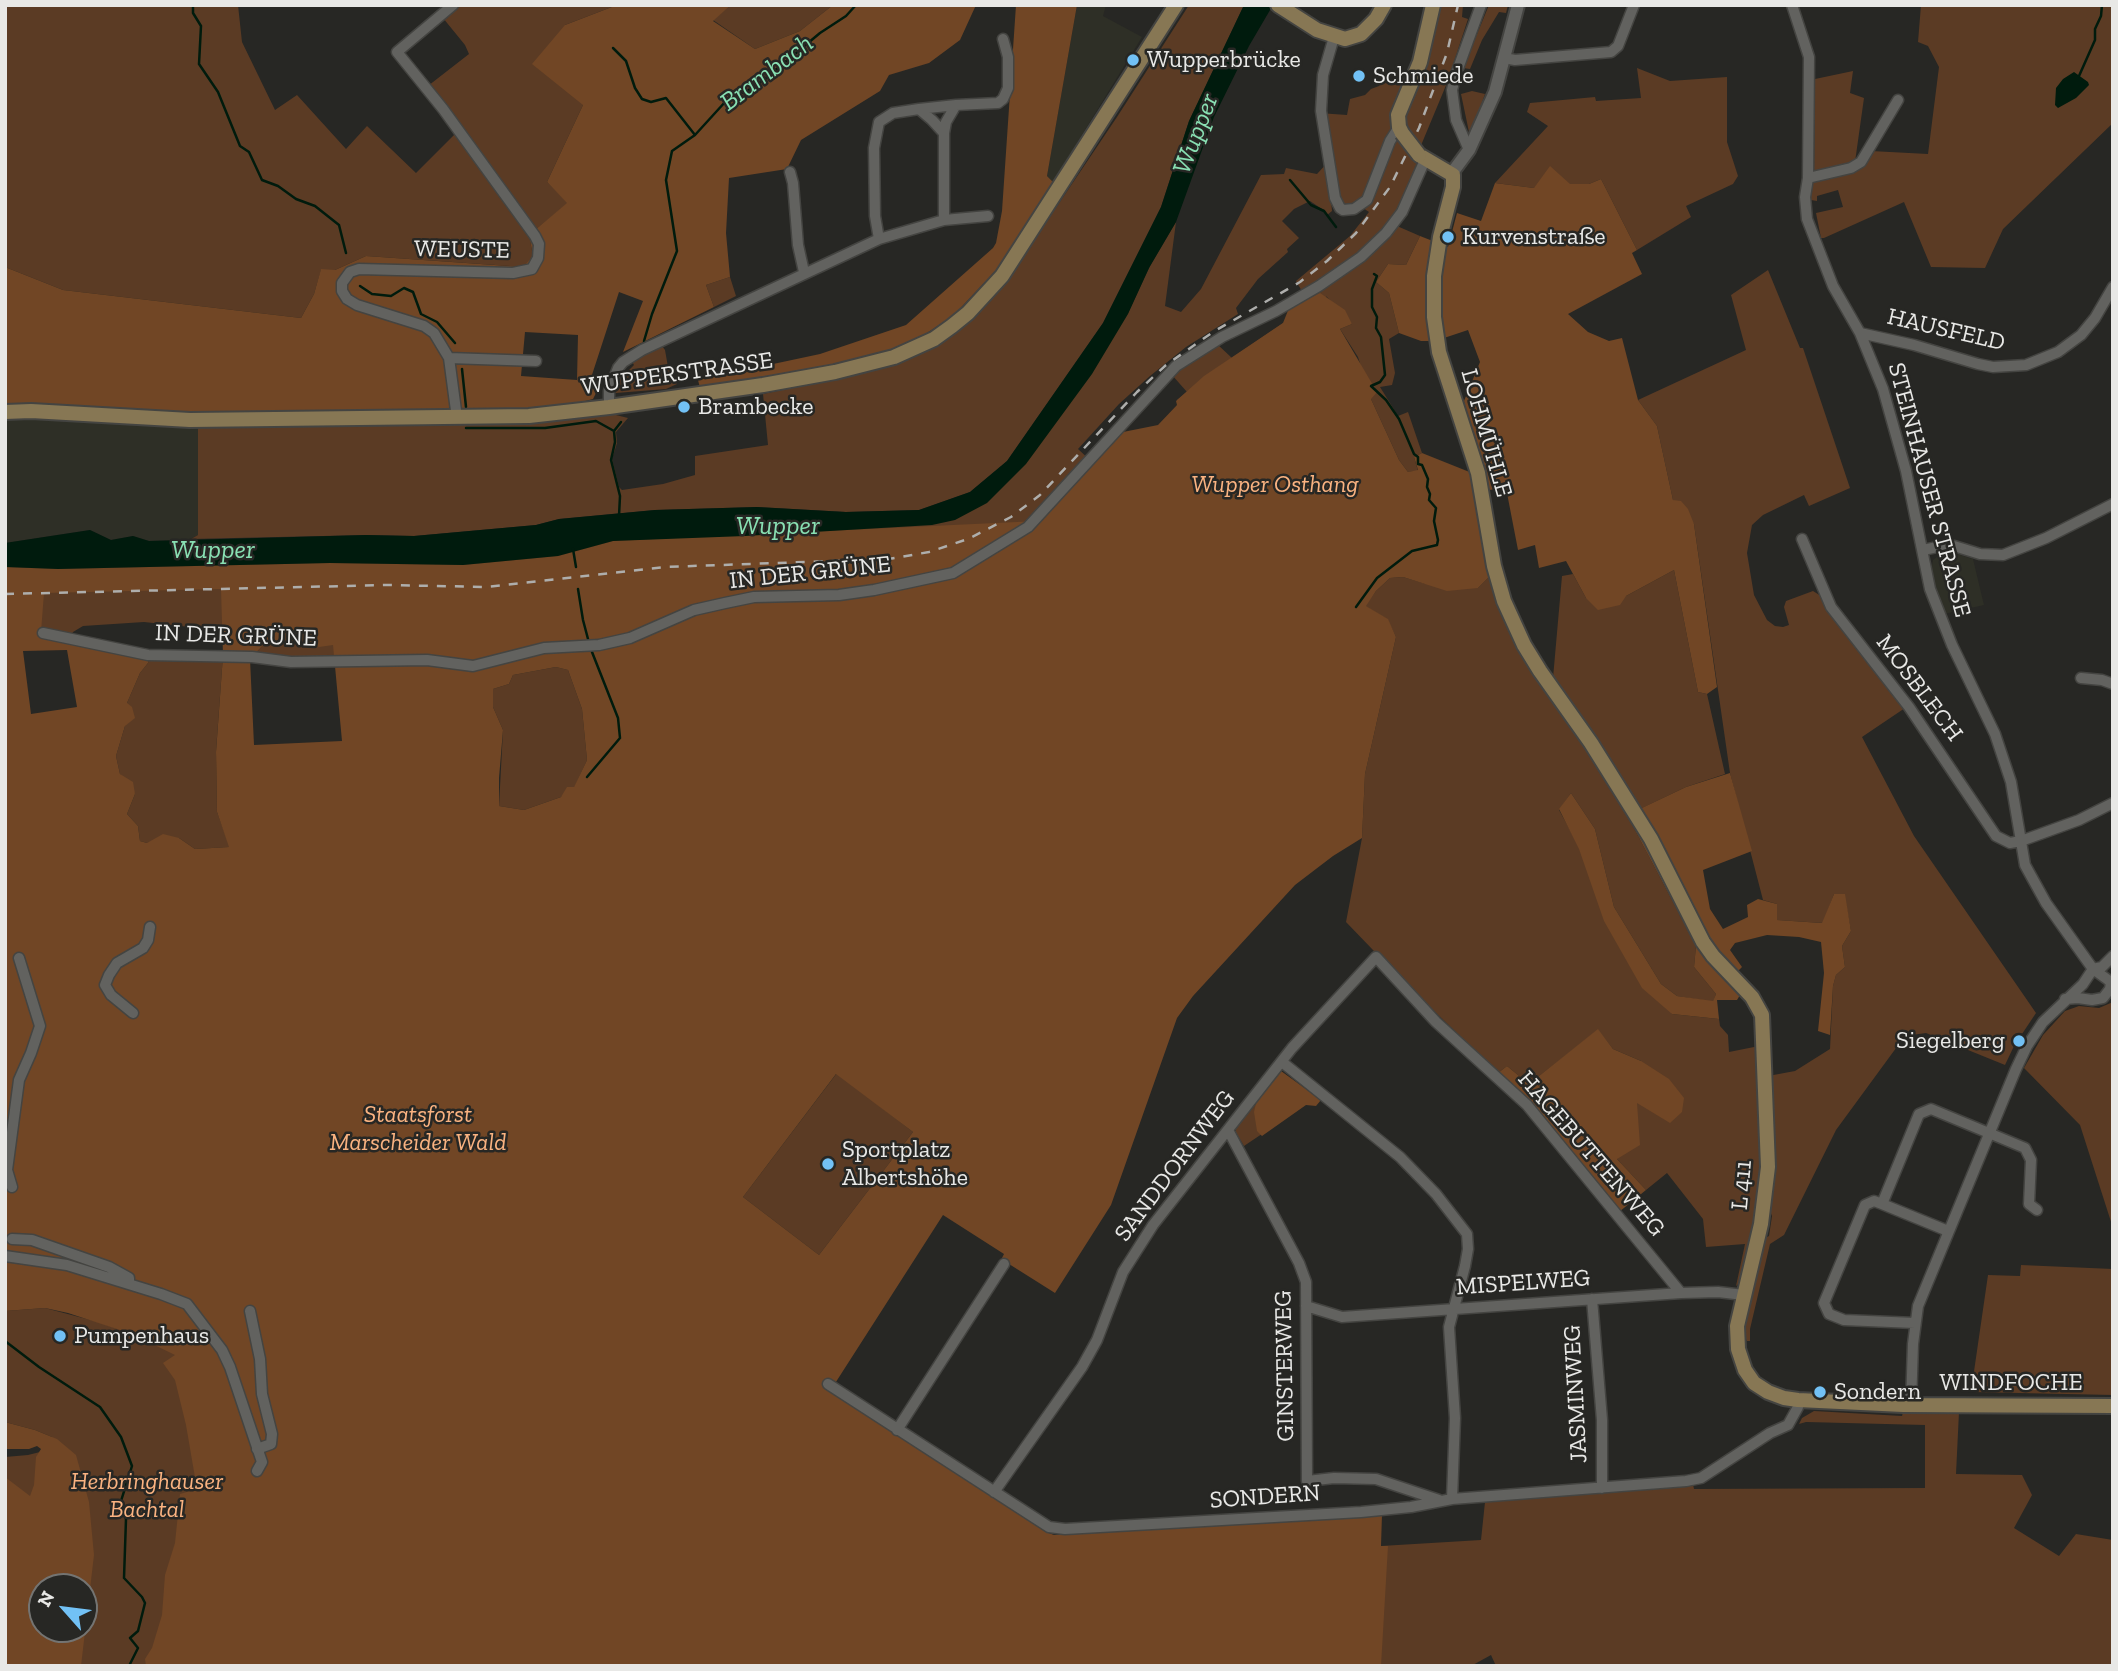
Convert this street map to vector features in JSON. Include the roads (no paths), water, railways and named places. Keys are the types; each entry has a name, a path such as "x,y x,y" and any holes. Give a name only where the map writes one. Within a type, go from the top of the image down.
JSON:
{"main road":[{"name":"WUPPERSTRASSE","path":"5,412 31,411 190,420 529,416 609,407 835,372 903,353 934,339 952,326 968,313 1002,276 1176,5"},
{"path":"1278,5 1297,19 1345,40 1357,37 1372,24 1384,5"},
{"path":"1433,5 1420,62 1400,108 1400,130 1422,157 1452,173"},
{"name":"LOHMÜHLE","path":"1452,173 1453,187 1438,246 1434,317 1439,352 1478,473 1499,586 1524,645 1591,743 1651,839 1703,942 1752,997 1762,1015 1764,1076"},
{"name":"L 411","path":"1744,1295 1761,1224 1767,1181 1764,1076"},
{"name":"WINDFOCHE","path":"1744,1295 1737,1335 1745,1370 1754,1382 1768,1392 1784,1398 1911,1405 2113,1406"}],"street":[{"name":"WEUSTE","path":"453,5 397,52 443,109 536,236 539,244 538,258 531,269 513,274 359,269 351,272 342,283 342,291 347,299 357,305 424,326 434,333 449,358 457,418"},
{"path":"1469,150 1456,120 1452,90 1455,74 1481,5"},
{"path":"1452,173 1469,150 1495,92 1518,5"},
{"path":"1504,58 1515,60 1611,52 1618,46 1633,5"},
{"name":"STEINHAUSER STRASSE","path":"1792,5 1809,57 1808,178 1805,197 1807,219 1833,286 1860,333 1884,389 1906,471 1930,589 2009,774 2023,856 2032,880 2093,968 2111,982 2110,989 2103,998 2065,999"},
{"path":"1334,37 1323,75 1321,111 1335,198 1339,208 1354,209 1367,200 1390,141 1400,130"},
{"path":"879,239 875,204 876,131 879,122 886,116 919,109 998,103 1008,88 1008,57 1003,38"},
{"path":"1808,178 1851,168 1861,162 1898,100"},
{"path":"944,220 944,133 950,113 957,106"},
{"path":"919,109 944,133"},
{"name":"IN DER GRÜNE","path":"43,634 148,655 252,657 291,662 426,660 473,666 544,648 599,645 630,638 694,610 754,597 839,595 953,573 1028,527 1176,366 1222,337 1276,311 1319,286 1361,257 1386,233 1402,212 1422,157"},
{"path":"790,172 798,245 804,272"},
{"path":"609,407 608,391 612,379 622,362 633,355 804,272 879,239 944,220 988,216"},
{"name":"HAUSFELD","path":"1860,333 1877,335 1993,367 2026,365 2057,352 2081,335 2095,318 2113,287"},
{"path":"449,358 536,361"},
{"path":"1923,550 1954,546 1980,554 2003,555 2046,538 2113,505"},
{"name":"MOSBLECH","path":"1801,539 1831,607 1930,736 1989,828 2010,843 2021,841"},
{"path":"2081,678 2113,684"},
{"path":"2021,841 2079,820 2113,803"},
{"path":"133,1013 111,995 106,985 117,963 142,948 148,940 150,927"},
{"path":"1911,1405 1915,1323 1924,1288 2024,1052 2043,1022 2083,984 2093,968 2102,967 2113,956"},
{"name":"SANDDORNWEG","path":"994,1492 1082,1367 1097,1340 1136,1248 1282,1062 1376,957"},
{"name":"HAGEBUTTENWEG","path":"1376,957 1436,1022 1527,1105 1681,1293"},
{"path":"12,1187 7,1170 19,1080 40,1026 19,958"},
{"path":"1282,1062 1401,1157 1436,1194 1467,1234 1467,1255 1449,1327 1455,1418 1447,1500"},
{"path":"1882,1204 1919,1114 1931,1109 2020,1145 2028,1152 2031,1160 2029,1203 2037,1209"},
{"name":"GINSTERWEG","path":"1228,1130 1299,1263 1306,1282 1307,1481 1334,1478 1376,1479 1416,1494 1447,1500"},
{"path":"1915,1323 1844,1320 1829,1314 1824,1303 1865,1205 1874,1201 1948,1231"},
{"path":"12,1239 33,1240 109,1266 129,1278 129,1284"},
{"path":"5,1256 67,1265 187,1304 222,1350 230,1367 262,1462 257,1471"},
{"path":"897,1430 1004,1264"},
{"name":"MISPELWEG","path":"1306,1306 1342,1317 1681,1293 1718,1292 1744,1295"},
{"name":"JASMINWEG","path":"1592,1299 1602,1420 1602,1488"},
{"path":"250,1311 260,1359 262,1394 272,1434 271,1444 257,1449"},
{"name":"SONDERN","path":"828,1384 1055,1529 1362,1512 1447,1500 1686,1481 1701,1478 1770,1433 1788,1425 1798,1407 1798,1399"}],"water":[{"name":"Wupper","path":"1244,5 1273,5 1249,46 1214,117 1176,222 1149,268 1128,314 1092,374 1026,464 987,503 955,520 932,525 613,541 558,556 463,565 330,563 58,569 5,567 5,543 90,530 111,540 133,536 149,541 414,536 536,525 559,519 655,510 757,507 846,512 919,510 970,492 1007,461 1103,323 1161,207 1189,121"},
{"path":"2074,72 2089,85 2076,98 2058,108 2055,105 2056,88"}],"waterway":[{"path":"193,5 193,13 201,26 199,64 218,92 240,146 249,152 262,180 315,206 339,225 346,253"},
{"name":"Brambach","path":"644,341 677,251 666,180 672,151 695,135 736,90 744,93 766,78 820,33 846,16 856,5"},
{"path":"2079,76 2095,40 2095,29 2101,16 2102,5"},
{"path":"613,48 626,61 635,88 642,99 651,102 666,98 695,135"},
{"path":"1290,180 1311,205 1324,211 1336,227"},
{"path":"1356,607 1377,578 1412,551 1437,545 1438,540 1434,521 1436,508 1429,500 1428,479 1422,465 1418,464 1418,457 1414,454 1399,419 1386,400 1371,386 1380,382 1385,375 1381,337 1376,328 1377,317 1372,307 1372,289 1377,276 1374,274"},
{"path":"360,286 372,294 391,296 404,288 413,292 421,314 437,322 455,343"},
{"path":"462,369 466,407"},
{"path":"466,428 545,428 596,421 614,431"},
{"name":"Brambach","path":"619,516 620,496 611,460 615,442 614,431 621,422"},
{"path":"573,549 576,567"},
{"path":"578,589 588,639"},
{"path":"587,777 620,738 618,718 592,652"},
{"path":"5,1341 100,1407 121,1437 132,1466 121,1501 126,1519 124,1578 145,1603 138,1631 130,1638 138,1648 129,1666"}],"railway":[{"path":"5,594 388,585 486,587 665,567 889,559 929,552 968,539 1011,517 1040,495 1166,365 1213,332 1300,282 1356,233 1390,187 1419,128 1447,53 1458,5"}],"place":[{"name":"Wupperbrücke","path":"1133,60"},
{"name":"Schmiede","path":"1359,76"},
{"name":"Kurvenstraße","path":"1448,237"},
{"name":"Brambecke","path":"684,407"},
{"name":"Siegelberg","path":"2019,1041"},
{"name":"Sportplatz Albertshöhe","path":"828,1164"},
{"name":"Pumpenhaus","path":"60,1336"},
{"name":"Sondern","path":"1820,1392"}],"park label":[{"name":"Wupper Osthang","path":"1275,485"},
{"name":"Staatsforst Marscheider Wald","path":"418,1129"},
{"name":"Herbringhauser Bachtal","path":"147,1496"}]}
